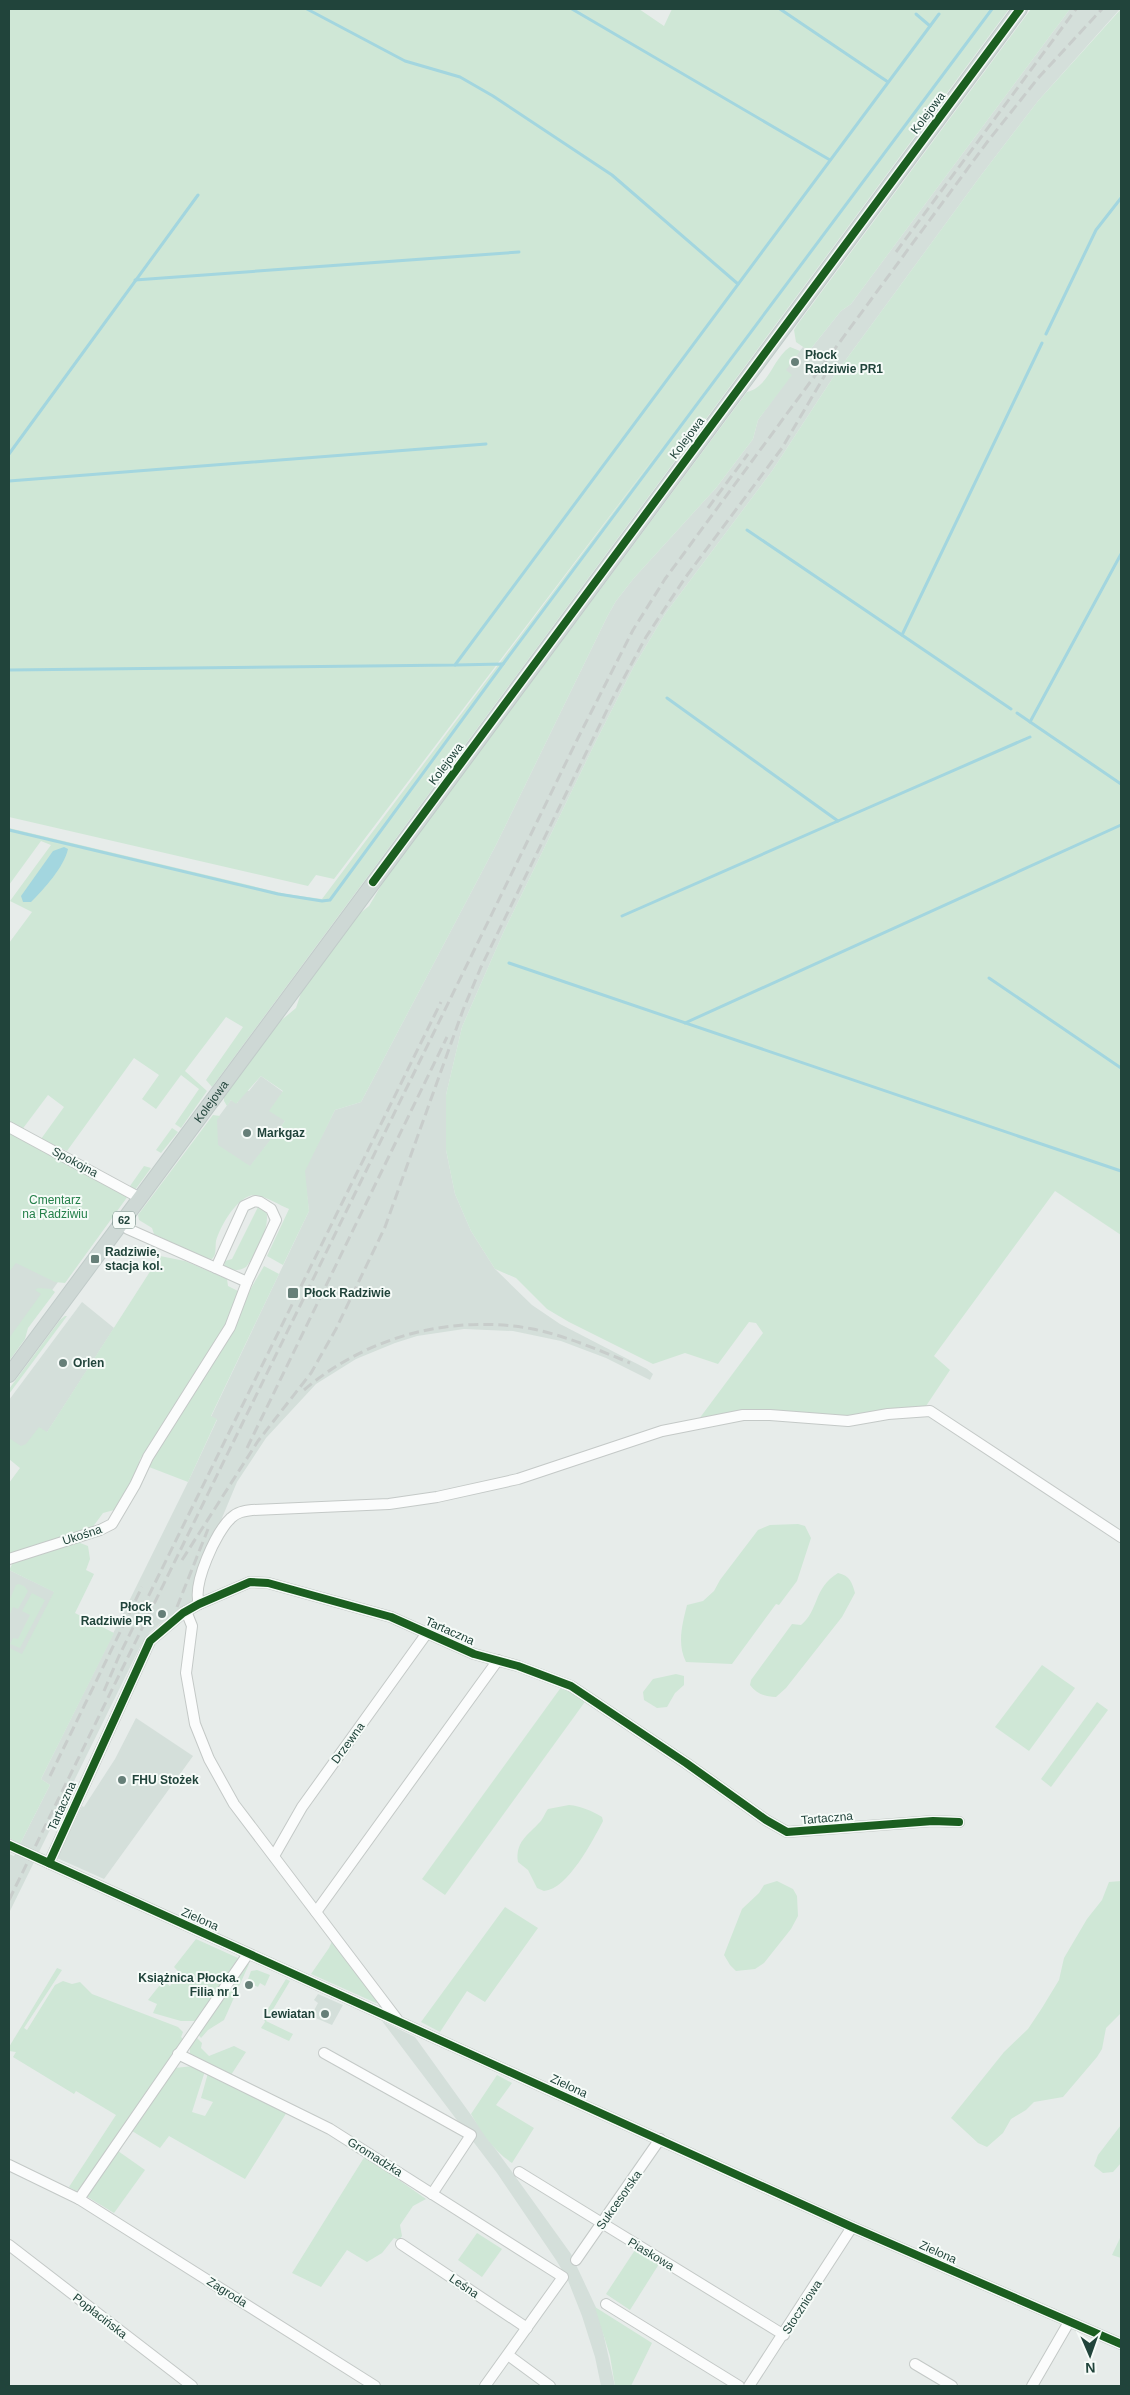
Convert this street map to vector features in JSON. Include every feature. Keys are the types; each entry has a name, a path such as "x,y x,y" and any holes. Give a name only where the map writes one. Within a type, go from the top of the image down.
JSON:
{"main road":[{"name":"Kolejowa","path":"9,1375 1020,9"}],"street":[{"name":"Spokojna","path":"9,1127 140,1198"},
{"name":"Ukośna","path":"9,1559 100,1530 112,1524 135,1485 148,1457 230,1327 247,1282 276,1220 272,1209 260,1202 249,1203 242,1210 216,1268"},
{"path":"120,1224 137,1234 247,1282"},
{"path":"199,1604 198,1592 208,1555 226,1523 239,1512 389,1504 437,1498 518,1479 662,1431 756,1414 848,1422 888,1414 930,1410 1121,1538"},
{"name":"Tartaczna","path":"49,1863 144,1651 158,1632 186,1611 250,1582 262,1582 380,1614 474,1654 498,1660 566,1684 584,1693 746,1807 787,1832 907,1822 959,1822"},
{"path":"186,1611 192,1626 186,1673 192,1712 200,1739 224,1788 398,2020"},
{"name":"Drzewna","path":"274,1856 302,1807 427,1633"},
{"path":"316,1912 498,1660"},
{"name":"Zielona","path":"9,1845 852,2227 1121,2344"},
{"path":"78,2199 248,1954"},
{"path":"324,2053 471,2135 432,2194"},
{"name":"Gromadzka","path":"178,2054 322,2124 563,2277 527,2328"},
{"name":"Sukcesorska","path":"576,2260 660,2139"},
{"name":"Zagroda","path":"9,2165 78,2199 375,2386"},
{"name":"Piaskowa","path":"519,2172 784,2335"},
{"name":"Stoczniowa","path":"749,2386 784,2335 852,2227"},
{"name":"Leśna","path":"401,2244 527,2328"},
{"name":"Popłacińska","path":"9,2246 192,2386"},
{"path":"606,2304 739,2386"},
{"path":"1032,2386 1069,2322"},
{"path":"485,2386 527,2328"},
{"path":"508,2355 550,2386"},
{"path":"915,2364 952,2386"}],"shaded area":[{"path":"1070,9 1120,9 1038,101 982,174 834,376 772,471 665,614 633,668 595,743 504,931 462,1027 446,1095 446,1150 455,1194 471,1231 495,1269 532,1305 560,1324 647,1369 653,1374 650,1380 606,1358 561,1341 513,1331 464,1329 417,1336 395,1343 356,1359 316,1384 266,1438 237,1482 197,1578 192,1602 176,1611 150,1632 140,1647 9,1913 9,1854 14,1856 50,1785 41,1779 188,1482 217,1420 211,1417 309,1211 304,1171 335,1110 361,1102 496,845 607,617 616,601 634,578 716,488 753,439 758,420 791,375 785,370 803,347 809,351 841,311 851,304"},
{"name":"Markgaz","path":"261,1076 283,1092 285,1121 250,1167 217,1145 217,1119 231,1100 237,1103 246,1090 249,1091"},
{"path":"9,1256 58,1282 9,1350"},
{"path":"82,1302 114,1328 26,1465 9,1454 9,1400"},
{"path":"9,1570 61,1595 25,1670 9,1662"},
{"path":"136,1718 193,1756 104,1879 57,1858 82,1806 84,1807 115,1759"},
{"name":"Lewiatan","path":"318,1994 343,2005 332,2025 311,2016 318,2003 314,2000"},
{"path":"382,2021 415,2037 571,2254 599,2314 615,2386 601,2386 595,2357 582,2316 567,2278 556,2260 497,2173"}],"green space":[{"path":"9,9 639,9 664,26 672,9 1009,9 212,1087 206,1080 243,1027 226,1017 185,1071 207,1091 181,1128 175,1124 199,1089 181,1075 156,1109 142,1099 159,1075 134,1058 67,1151 41,1139 64,1107 48,1095 21,1131 9,1125 9,943 32,912 10,901 51,845 41,841 9,885 9,828 286,894 322,899 669,438 334,879 316,875 308,886 9,817"},
{"path":"1031,9 1070,9 851,304 841,311 809,351 796,342 794,330 797,325"},
{"path":"1121,9 1121,1235 1055,1191 934,1356 950,1370 926,1406 855,1417 699,1419 763,1333 756,1323 749,1322 718,1364 685,1353 653,1364 547,1309 516,1278 495,1269 471,1231 455,1194 446,1150 446,1095 462,1027 504,931 595,743 633,668 665,614 772,471 834,376 982,174 1038,101"},
{"path":"790,347 800,351 786,370 792,375 758,420 753,439 716,488 634,578 616,601 607,617 496,845 361,1102 335,1110 305,1171 309,1211 283,1265 267,1256 289,1209 256,1195 243,1199 226,1219 218,1235 212,1259 203,1258 154,1234 152,1228 139,1220 138,1215 213,1115 220,1116 217,1120 218,1145 250,1166 285,1121 269,1111 283,1091 261,1076 236,1104 231,1100 227,1106 224,1101 224,1094 278,1023 296,1008 302,990 358,915 369,906 385,879 747,392 761,384 779,358"},
{"path":"172,1128 178,1132 161,1153 156,1150"},
{"name":"Cmentarz na Radziwiu","path":"9,1131 128,1196 65,1283 55,1282 16,1263 9,1272"},
{"path":"144,1166 151,1168 135,1190 130,1186"},
{"path":"258,1207 266,1211 267,1217 265,1232 254,1255 243,1269 235,1270 224,1266 225,1261 232,1259"},
{"path":"160,1256 185,1261 227,1279 228,1286 242,1293 229,1322 140,1459 137,1473 114,1510 103,1513 92,1528 9,1556 9,1483 20,1468 9,1459 9,1438 21,1446 26,1444 39,1427 47,1432"},
{"path":"264,1266 279,1274 211,1416 217,1419 188,1482 149,1467 148,1464"},
{"path":"38,1288 51,1289 55,1292 28,1328 25,1339 9,1361 9,1338 41,1294 35,1290"},
{"path":"67,1316 9,1394 9,1389 60,1320"},
{"path":"798,1524 805,1526 811,1538 797,1581 779,1605 776,1604 732,1664 686,1662 681,1641 687,1605 703,1601 714,1591 720,1580 758,1530 770,1525"},
{"path":"75,1541 88,1546 90,1559 86,1570 94,1574 75,1613 114,1633 41,1779 50,1785 20,1844 9,1838 9,1648 22,1654 54,1592 9,1570 14,1561"},
{"path":"838,1573 850,1580 855,1593 842,1617 786,1688 776,1697 758,1693 750,1685 751,1680 792,1624 801,1625 807,1619 824,1585"},
{"path":"19,1584 28,1591 18,1609 13,1607 9,1616 9,1601 16,1585"},
{"path":"32,1593 45,1600 20,1648 10,1644 13,1638 18,1639 30,1615 22,1611"},
{"path":"1042,1665 1075,1688 1029,1751 995,1727"},
{"path":"676,1674 684,1676 684,1685 675,1693 667,1707 657,1708 644,1700 643,1692 653,1679"},
{"path":"562,1686 587,1699 445,1895 422,1879"},
{"path":"1097,1702 1108,1710 1051,1787 1041,1779"},
{"path":"569,1805 578,1806 590,1811 602,1817 603,1821 571,1873 553,1888 544,1891 537,1888 528,1870 518,1862 518,1849 523,1839 541,1821 548,1809"},
{"path":"777,1881 793,1889 797,1896 798,1916 791,1929 764,1963 755,1969 736,1971 724,1955 742,1909 759,1893 764,1885"},
{"path":"1121,1881 1121,2013 1106,2028 1102,2049 1063,2097 1034,2102 1026,2110 1011,2119 1003,2133 987,2147 978,2143 951,2118 1004,2052 1028,2029 1059,1980 1064,1958 1087,1919 1102,1900 1109,1882"},
{"path":"505,1907 538,1928 485,2002 467,1991 440,2032 421,2022"},
{"path":"196,1939 238,1958 196,2021 181,2021 153,2013 157,2004 148,2000 163,1981 170,1986 180,1973 174,1967"},
{"path":"333,1939 379,2002 376,2003 311,1974"},
{"path":"247,1964 249,1964 224,2020 208,2030 201,2038 198,2034"},
{"path":"57,1968 62,1970 24,2028 27,2030 55,1985 63,1981 72,1984 80,1982 92,1994 178,2027 183,2032 181,2037 183,2039 150,2090 148,2089 82,2188 76,2191 69,2187 116,2115 76,2091 74,2094 13,2057 16,2052 9,2051 9,2047"},
{"path":"257,1970 270,1975 265,1986 260,1983 258,1987 247,1982 251,1971"},
{"path":"286,1979 290,1981 266,2021 293,2034 289,2041 261,2028 265,2022 263,2017"},
{"path":"196,2037 202,2043 201,2048 209,2056 234,2046 246,2052 231,2075 190,2054 190,2047"},
{"path":"193,2066 205,2071 192,2112 205,2116 213,2102 201,2098 208,2073 287,2112 245,2179 169,2136 160,2148 132,2131 175,2068"},
{"path":"497,2075 512,2083 496,2105 534,2128 512,2163 489,2141 471,2114"},
{"path":"1121,2125 1121,2163 1113,2172 1103,2173 1094,2166 1098,2155"},
{"path":"118,2151 145,2170 114,2213 86,2196"},
{"path":"365,2156 426,2199 413,2206 400,2225 402,2236 399,2240 394,2238 382,2253 367,2262 347,2250 321,2287 292,2273"},
{"path":"477,2233 502,2249 482,2277 458,2260"},
{"path":"1121,2236 1121,2258 1112,2255"},
{"path":"635,2250 659,2264 630,2310 606,2294"},
{"path":"595,2307 652,2343 631,2386 615,2386 610,2356"}],"water":[{"path":"64,847 68,849 66,856 53,877 31,902 23,902 21,896 53,851"}],"waterway":[{"path":"307,9 405,61 460,77 493,96 612,175 738,284"},
{"path":"572,9 830,160"},
{"path":"780,9 888,82"},
{"path":"503,664 992,9"},
{"path":"916,14 930,26"},
{"path":"9,670 455,665 939,14"},
{"path":"9,454 198,195"},
{"path":"1046,334 1096,230 1121,198"},
{"path":"135,280 519,252"},
{"path":"902,635 1042,343"},
{"path":"9,481 486,444"},
{"path":"747,530 1011,709"},
{"path":"1030,722 1121,554"},
{"path":"9,830 278,894 322,901 330,900 503,664 455,665"},
{"path":"667,698 838,821 1030,737"},
{"path":"1017,713 1121,784"},
{"path":"622,916 838,821"},
{"path":"685,1023 1121,825"},
{"path":"509,963 1121,1171"},
{"path":"989,978 1121,1068"}],"railway":[{"path":"896,252 1076,9"},
{"path":"9,1900 578,738 633,630 665,579 988,141 1039,77 1102,9"},
{"path":"182,1560 258,1441 311,1373 336,1329 385,1227 463,1010 481,967 613,698 646,637 685,578 782,448 825,375"},
{"path":"708,508 748,454"},
{"path":"104,1691 119,1656 441,1002"},
{"path":"247,1448 447,1037"},
{"path":"304,1390 329,1371 383,1343 442,1327 502,1325 533,1329 558,1335 630,1363"},
{"path":"177,1607 208,1529"},
{"path":"50,1776 142,1587"}],"cycle path":[{"path":"373,882 1020,9"},
{"path":"49,1863 150,1641 183,1613 250,1582 268,1583 391,1617 474,1654 518,1666 571,1686 686,1763 766,1820 787,1832 933,1821 959,1822"},
{"path":"9,1845 852,2227 1121,2344"}],"place":[{"name":"Płock Radziwie PR1","path":"795,362"},
{"name":"Markgaz","path":"247,1133"},
{"name":"Radziwie, stacja kol.","path":"95,1259"},
{"name":"Płock Radziwie","path":"293,1293"},
{"name":"Orlen","path":"63,1363"},
{"name":"Płock Radziwie PR","path":"162,1614"},
{"name":"FHU Stożek","path":"122,1780"},
{"name":"Książnica Płocka. Filia nr 1","path":"249,1985"},
{"name":"Lewiatan","path":"325,2014"}]}
